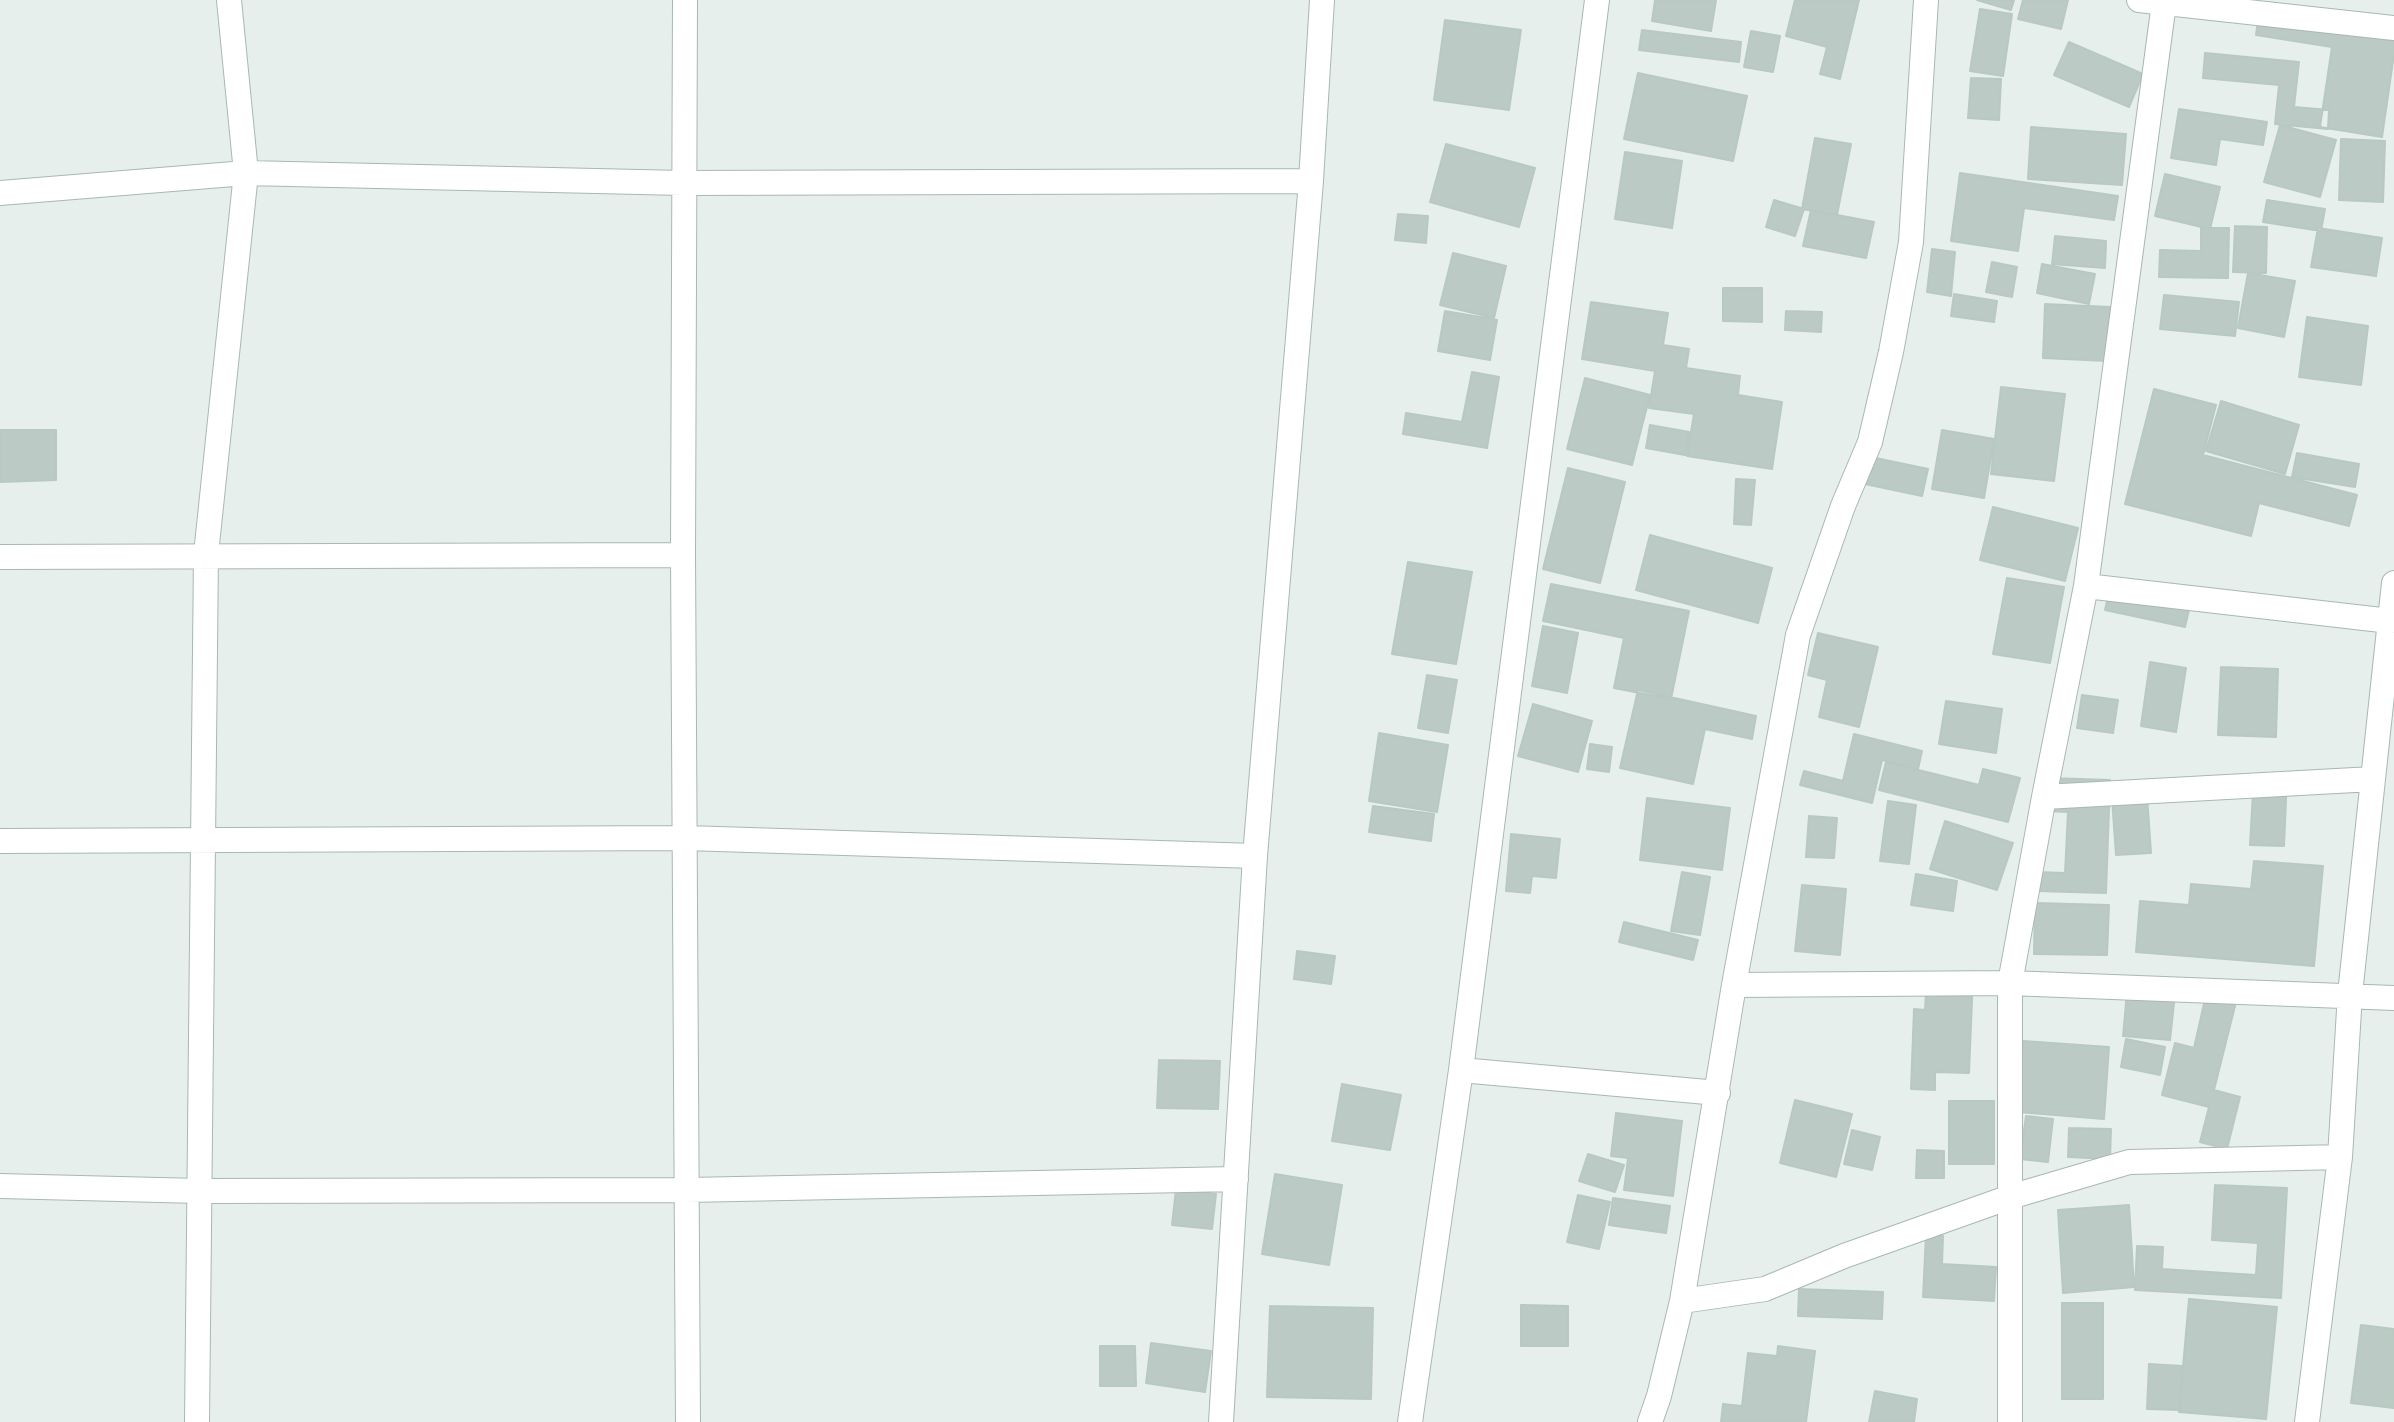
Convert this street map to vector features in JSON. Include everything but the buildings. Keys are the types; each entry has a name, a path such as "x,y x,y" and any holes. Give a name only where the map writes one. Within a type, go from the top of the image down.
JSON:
{"street":[{"path":"197,1422 206,554 246,173 229,0"},
{"path":"685,0 683,555 688,1422"},
{"path":"1221,1422 1255,856 1311,181 1322,0"},
{"path":"1410,1422 1461,1070 1597,0"},
{"path":"1650,1422 1682,1301 1734,985 1798,635 1843,506 1870,442 1891,352 1911,242 1926,0"},
{"path":"2139,0 2394,28"},
{"path":"2010,1422 2010,983 2086,586 2164,3"},
{"path":"0,193 246,173 683,183 1311,181"},
{"path":"0,557 683,555"},
{"path":"2307,1422 2340,1157 2350,994 2394,583"},
{"path":"2086,586 2390,621"},
{"path":"2044,797 2373,779"},
{"path":"0,841 686,838 1255,856"},
{"path":"1734,985 2010,983 2394,998"},
{"path":"1461,1070 1718,1093"},
{"path":"1682,1301 1765,1289 1844,1256 2010,1197 2129,1162 2340,1157"},
{"path":"0,1186 199,1191 687,1190 1236,1179"}]}
